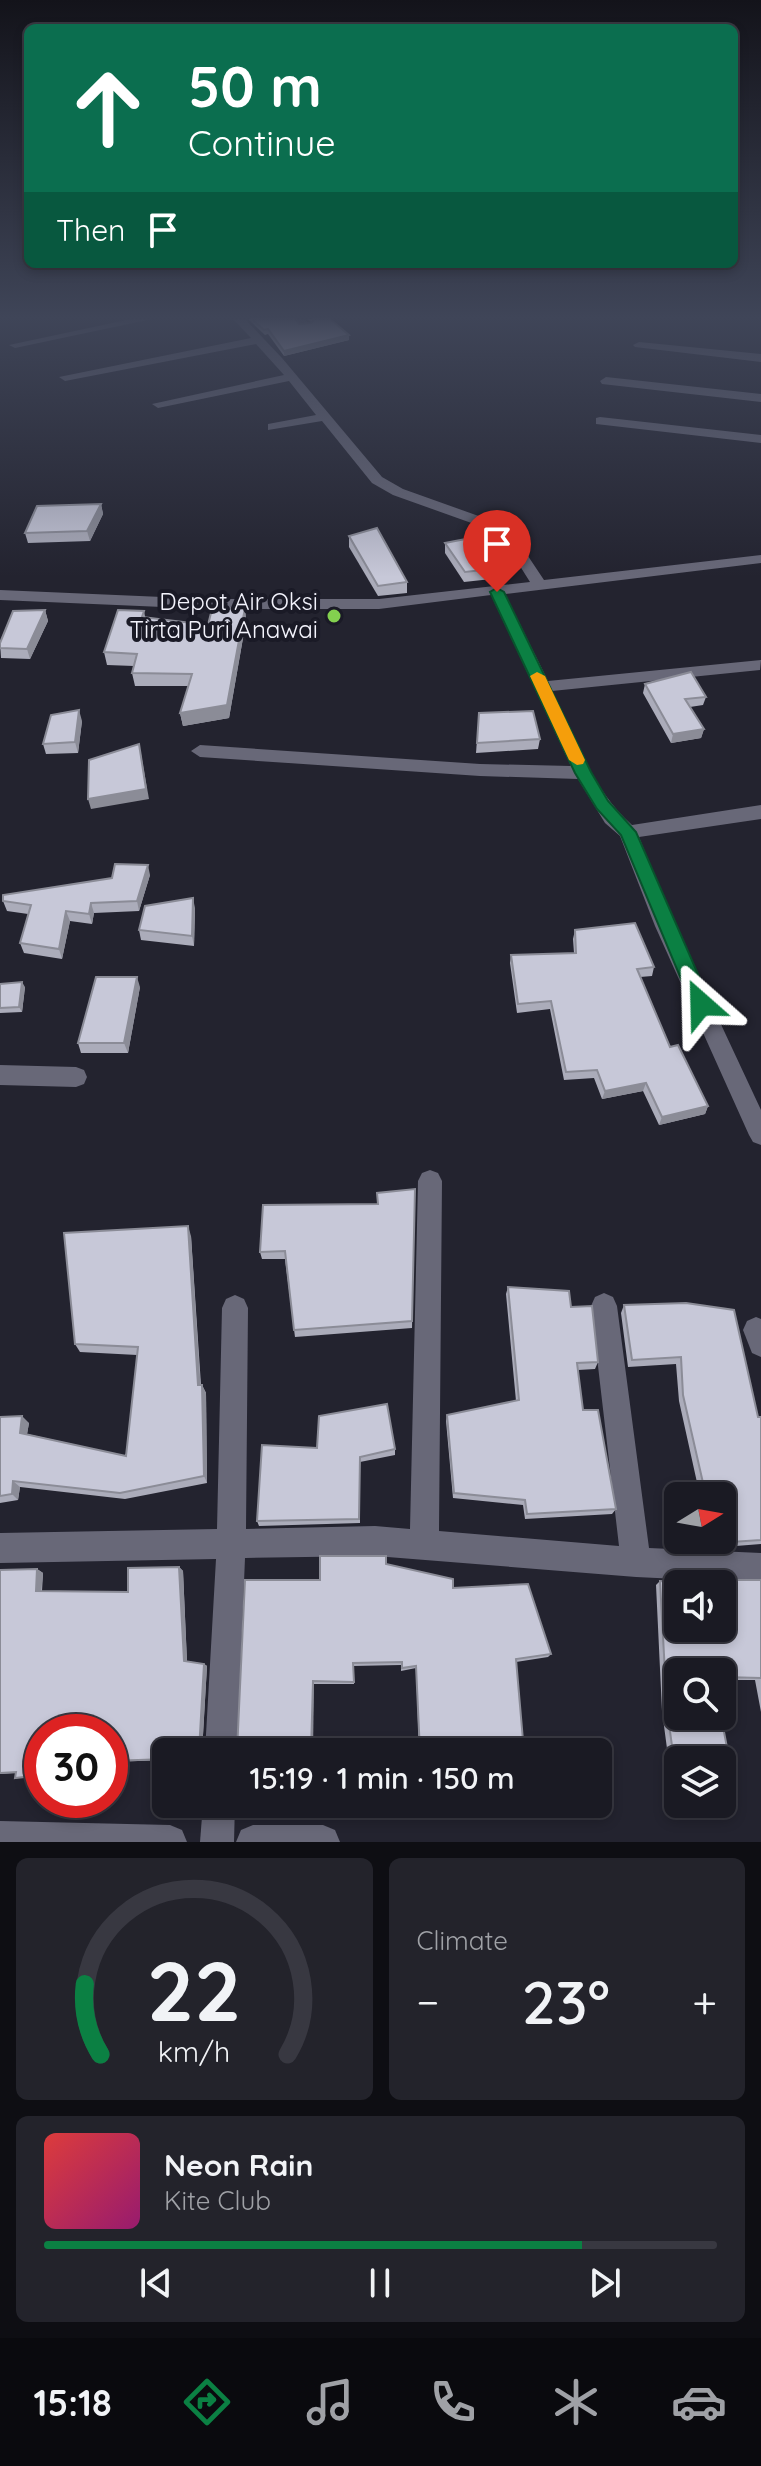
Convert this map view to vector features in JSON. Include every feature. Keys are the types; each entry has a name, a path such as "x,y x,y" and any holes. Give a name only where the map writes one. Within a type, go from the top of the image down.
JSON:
{"street":[{"path":"314,405 377,480 398,492 496,527 519,553 541,587"},
{"path":"273,427 324,417"},
{"path":"600,421 761,439"},
{"path":"0,595 209,604 379,604 761,559"},
{"path":"497,592 583,773 607,811 628,832 665,926 761,1135"},
{"path":"542,687 760,665"},
{"path":"200,751 480,770 583,773"},
{"path":"628,832 761,812"},
{"path":"0,1075 76,1077"},
{"path":"424,1545 430,1181"},
{"path":"604,1306 636,1562"},
{"path":"222,1738 231,1544 235,1308"},
{"path":"0,1548 375,1541 636,1562 761,1568"},
{"path":"217,1842 218,1818"},
{"path":"0,1838 170,1842"},
{"path":"253,1842 323,1842"}],"building":[{"path":"101,504 87,531 25,533 37,506"},
{"path":"377,528 407,582 378,586 349,536"},
{"path":"486,535 511,567 465,572 445,543"},
{"path":"245,608 227,705 180,713 192,674 132,673 137,654 104,652 118,610 144,611 142,617 208,625 212,609"},
{"path":"45,610 27,649 0,648 13,611"},
{"path":"691,672 706,697 685,699 704,729 673,734 645,684"},
{"path":"79,710 75,742 43,744 51,715"},
{"path":"533,711 540,739 477,743 479,713"},
{"path":"139,744 146,789 88,799 89,760"},
{"path":"115,864 148,865 137,901 91,903 89,914 66,911 59,949 20,943 31,905 3,901 3,895 112,878"},
{"path":"193,898 192,936 139,930 145,906"},
{"path":"635,923 654,967 637,969 670,1047 678,1045 708,1106 662,1117 646,1083 605,1091 597,1070 566,1072 551,1001 518,1004 511,955 576,953 575,930"},
{"path":"96,977 137,977 124,1043 78,1043"},
{"path":"22,982 19,1007 0,1008 0,984"},
{"path":"415,1189 412,1321 294,1330 285,1251 260,1252 263,1205 378,1204 377,1193"},
{"path":"188,1226 198,1385 202,1385 204,1476 120,1493 13,1481 12,1494 0,1496 0,1417 22,1416 20,1433 126,1456 138,1347 75,1344 64,1233"},
{"path":"508,1287 569,1291 571,1307 592,1306 598,1362 577,1363 583,1410 598,1410 616,1509 527,1514 525,1500 454,1493 447,1415 519,1400"},
{"path":"686,1303 734,1310 758,1417 761,1417 761,1540 736,1542 736,1482 703,1482 683,1395 681,1357 632,1360 624,1305"},
{"path":"387,1404 395,1449 360,1457 359,1519 257,1521 262,1445 317,1448 319,1416"},
{"path":"320,1556 386,1556 386,1564 453,1579 453,1588 528,1584 551,1654 516,1659 523,1738 419,1738 416,1666 402,1668 402,1662 353,1663 354,1682 313,1681 311,1738 238,1738 245,1580 320,1580"},
{"path":"179,1567 184,1661 204,1664 200,1738 152,1738 152,1760 128,1760 128,1714 24,1714 24,1777 15,1778 16,1772 0,1773 0,1570 37,1569 36,1591 128,1592 128,1568"},
{"path":"736,1580 761,1580 761,1678 736,1677 736,1658 664,1658 660,1581 664,1581 664,1642 736,1642"},
{"path":"670,1730 724,1730 727,1746 672,1746"}],"slow traffic":[{"path":"537,676 577,760"}],"place":[{"name":"Depot Air Oksi Tirta Puri Anawai","path":"334,616"}],"route":[{"path":"497,592 583,773 602,805 628,832 665,926 701,1004"}]}
